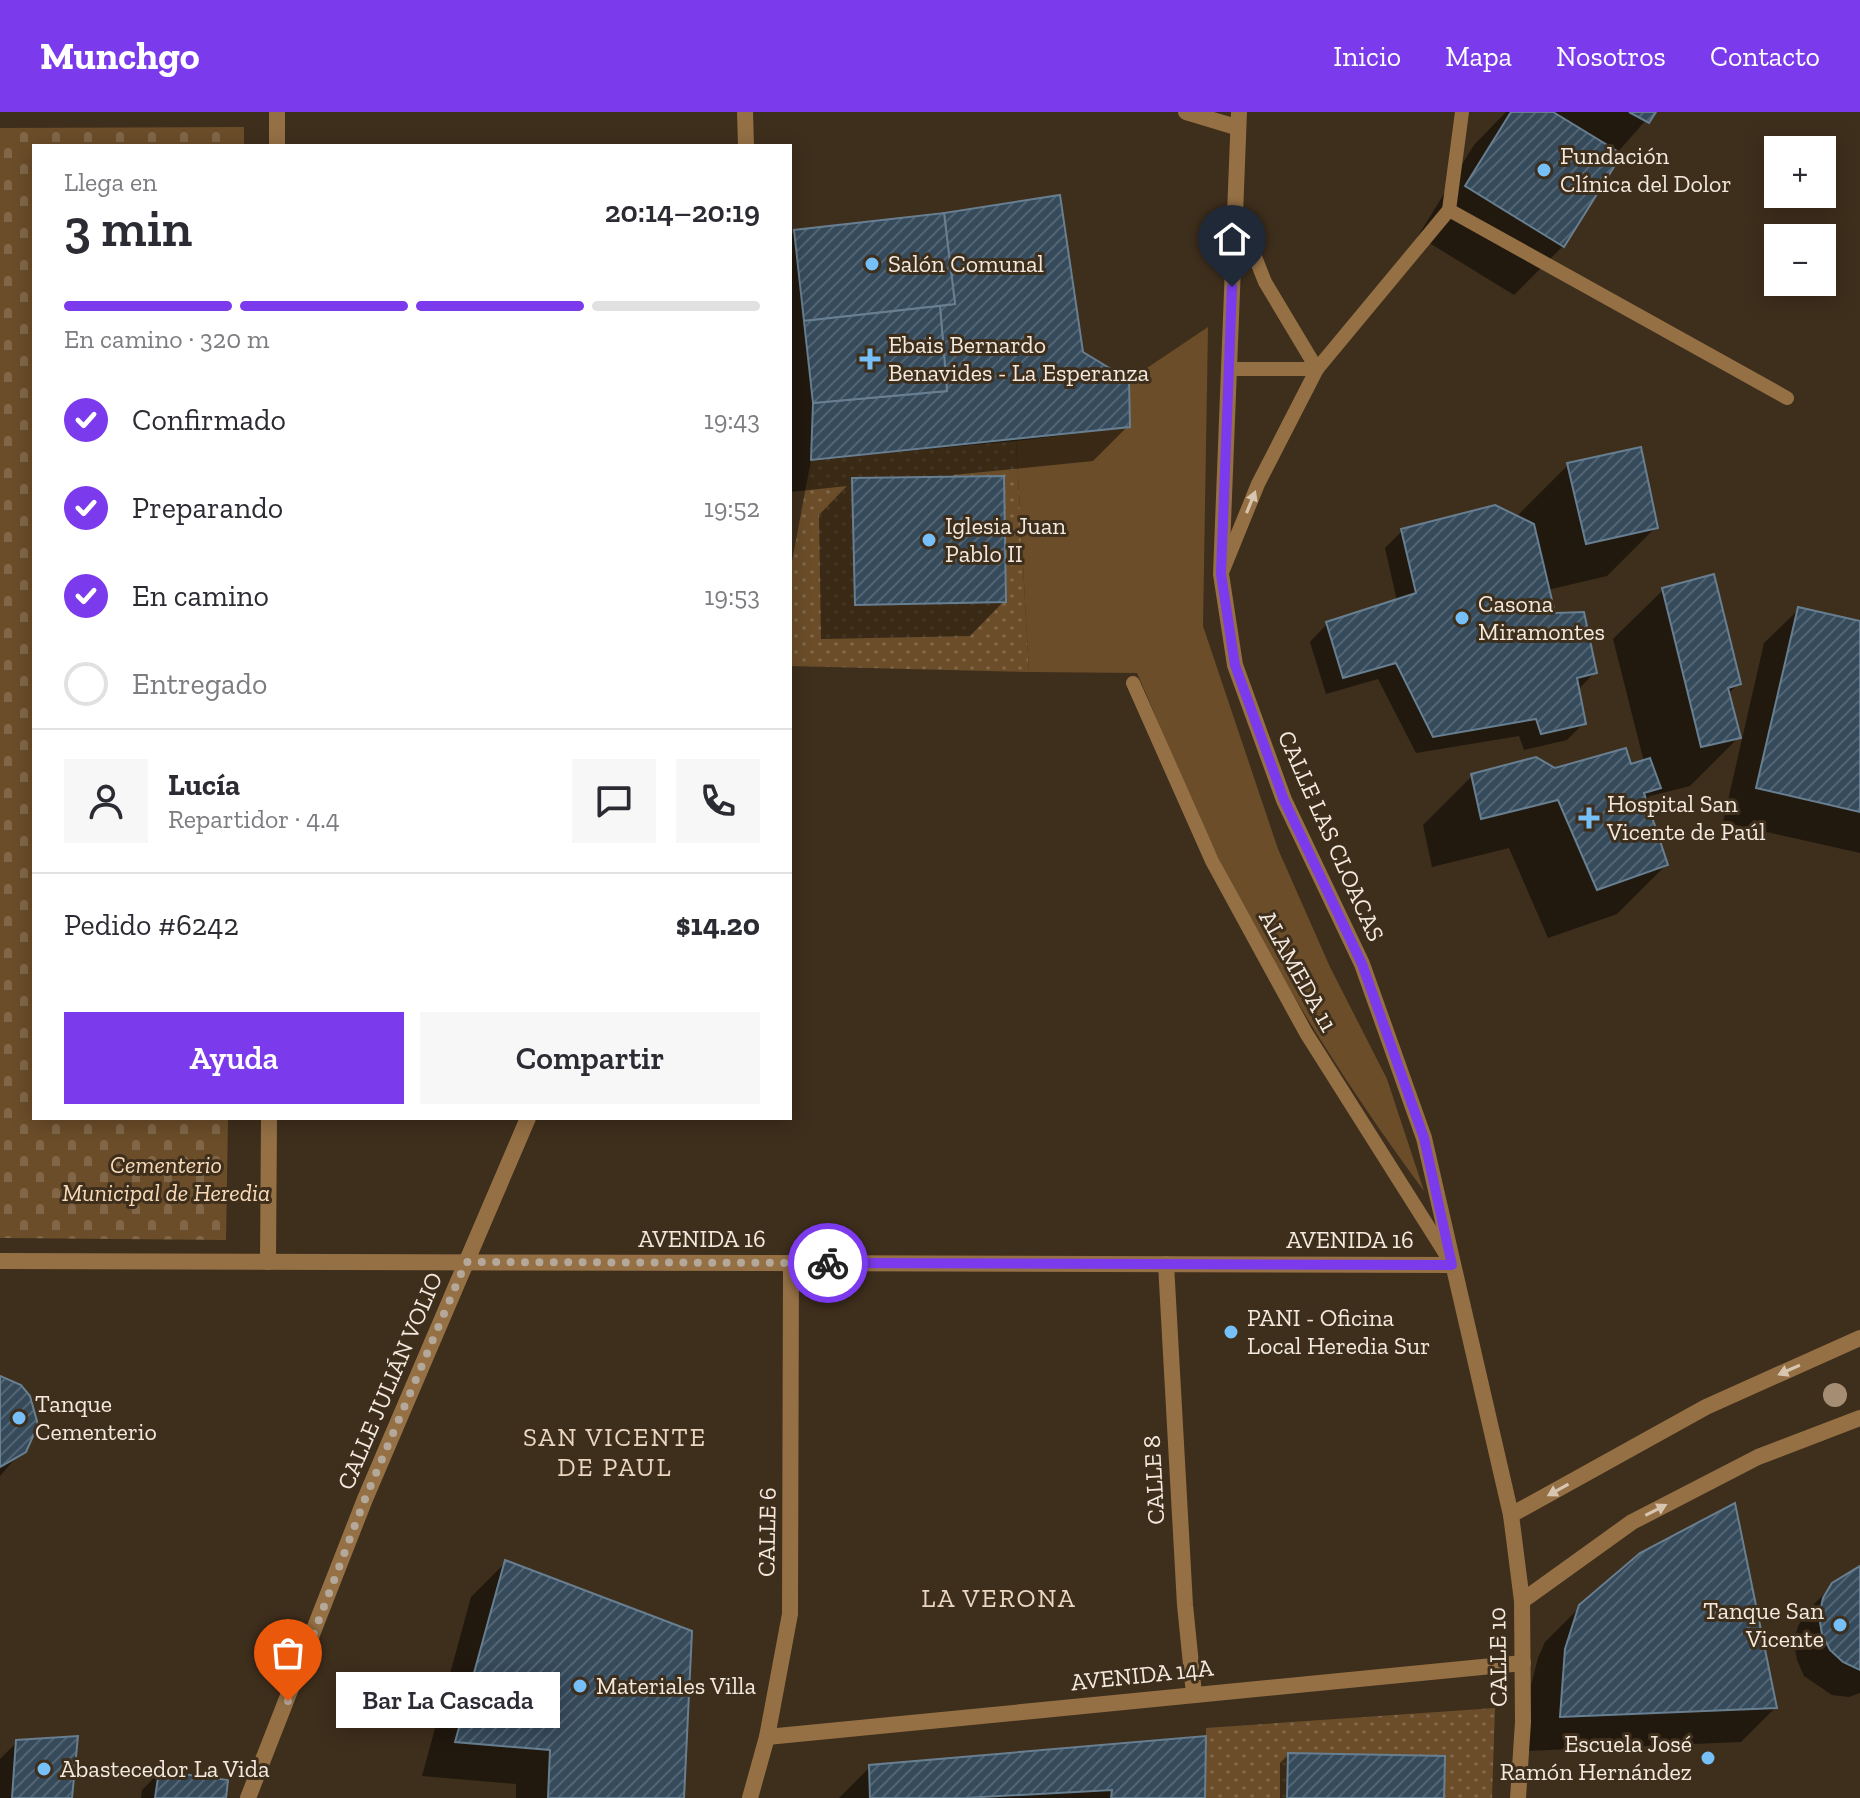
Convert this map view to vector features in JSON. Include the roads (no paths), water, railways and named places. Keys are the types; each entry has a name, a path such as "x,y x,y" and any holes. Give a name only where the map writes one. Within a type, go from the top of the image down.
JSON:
{"street":[{"path":"277,112 277,144"},
{"path":"745,112 746,144"},
{"path":"1186,112 1237,120"},
{"name":"CALLE LAS CLOACAS","path":"1237,120 1221,574 1235,665 1284,800 1362,964 1424,1138 1511,1515"},
{"path":"268,1262 269,1120"},
{"name":"CALLE JULIÁN VOLIO","path":"248,1798 365,1499 527,1120"},
{"name":"AVENIDA 16","path":"0,1261 1452,1265"},
{"name":"CALLE 6","path":"750,1798 767,1737 790,1614 791,1263"},
{"name":"CALLE 8","path":"1166,1264 1185,1605 1194,1694"},
{"path":"1511,1515 1706,1407 1860,1338"},
{"path":"1522,1601 1632,1522 1758,1457 1860,1418"},
{"name":"CALLE 10","path":"1511,1515 1522,1601 1518,1798"},
{"name":"AVENIDA 14A","path":"767,1737 1523,1663"}],"lane":[{"path":"1221,574 1258,484 1317,369 1449,210 1462,112"},
{"path":"1234,205 1265,282 1317,369"},
{"path":"1449,210 1787,398"},
{"path":"1230,369 1317,369"},
{"name":"ALAMEDA 11","path":"1133,683 1212,861 1306,1033 1452,1265"}],"place":[{"name":"Fundación Clínica del Dolor","path":"1544,170"},
{"name":"Salón Comunal","path":"872,264"},
{"name":"Ebais Bernardo Benavides - La Esperanza","path":"870,359"},
{"name":"Iglesia Juan Pablo II","path":"929,540"},
{"name":"Casona Miramontes","path":"1462,618"},
{"name":"Hospital San Vicente de Paúl","path":"1589,818"},
{"name":"PANI - Oficina Local Heredia Sur","path":"1231,1332"},
{"name":"Tanque Cementerio","path":"19,1418"},
{"name":"Tanque San Vicente","path":"1840,1625"},
{"name":"Materiales Villa","path":"580,1686"},
{"name":"Bar La Cascada","path":"288,1701"},
{"name":"Escuela José Ramón Hernández","path":"1708,1758"},
{"name":"Abastecedor La Vida","path":"44,1769"}],"district":[{"name":"SAN VICENTE DE PAUL","path":"615,1452"},
{"name":"LA VERONA","path":"999,1598"}],"park label":[{"name":"Cementerio Municipal de Heredia","path":"166,1179"}]}
